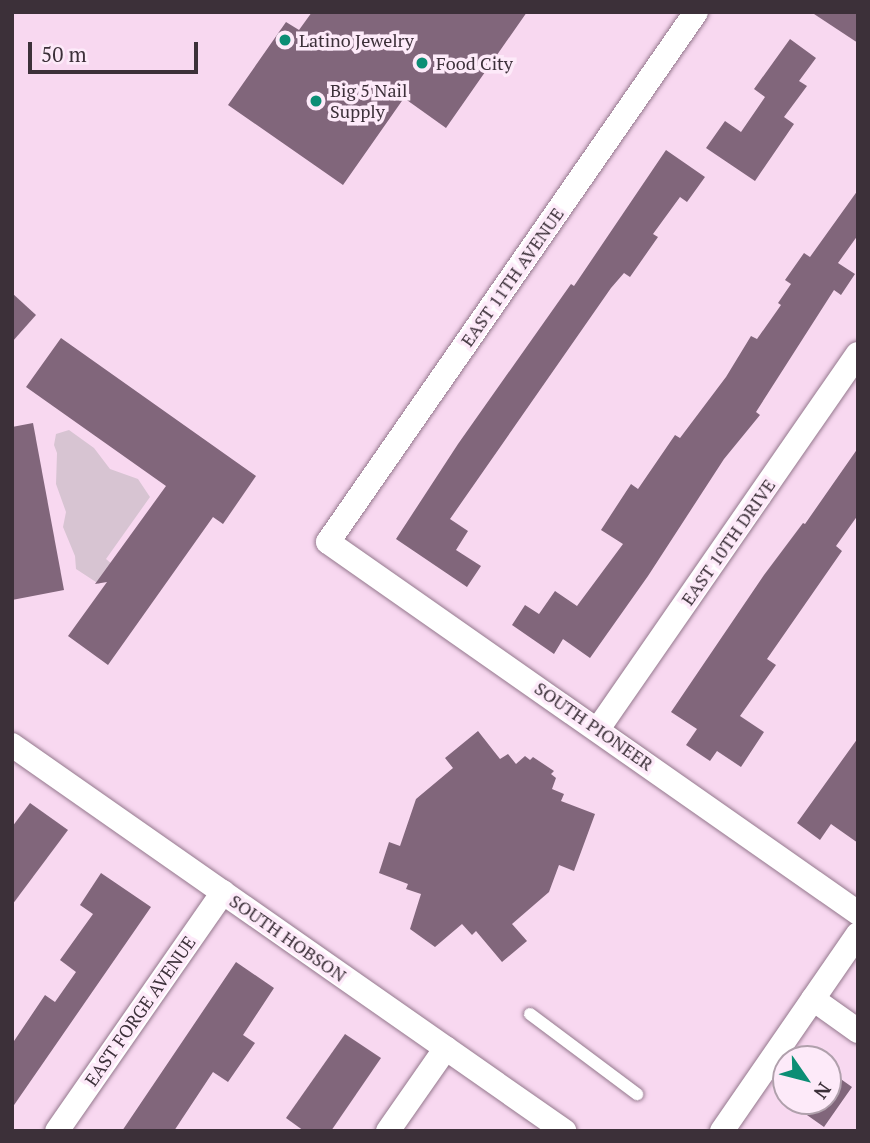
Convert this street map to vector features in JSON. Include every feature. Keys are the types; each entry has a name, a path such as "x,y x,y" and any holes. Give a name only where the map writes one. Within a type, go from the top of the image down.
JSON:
{"street":[{"name":"EAST 11TH AVENUE","path":"328,542 696,12"},
{"name":"EAST 10TH DRIVE","path":"598,729 858,354"},
{"name":"SOUTH PIONEER","path":"328,542 858,913"},
{"name":"SOUTH HOBSON","path":"12,745 564,1131"},
{"name":"EAST FORGE AVENUE","path":"57,1131 223,892"},
{"path":"722,1131 858,934"},
{"path":"813,999 858,1031"},
{"path":"388,1131 446,1048"}],"lane":[{"path":"530,1014 638,1094"}],"shaded area":[{"path":"69,430 94,448 110,469 138,479 150,497 106,559 113,565 99,584 76,569 75,556 63,527 66,512 56,484 57,453 54,445 56,434"}],"building":[{"path":"312,12 527,12 446,128 404,98 343,185 228,105 286,22 299,30"},
{"path":"811,12 858,12 858,43"},
{"path":"790,39 816,58 799,81 807,86 784,117 794,124 755,181 706,148 725,121 741,132 765,97 754,89"},
{"path":"666,150 705,177 687,202 680,197 653,234 658,237 630,277 624,273 611,288 450,519 468,531 456,550 481,566 467,587 396,539 458,444 571,284 574,286"},
{"path":"858,190 858,235 838,263 855,274 841,295 834,290 756,412 760,415 724,459 648,576 590,658 563,639 554,654 512,625 525,605 539,614 555,591 577,606 623,544 601,530 631,484 638,489 675,435 680,438 726,377 751,336 757,339 781,305 778,303 791,284 785,280 804,253 810,257"},
{"path":"12,293 36,315 12,342"},
{"path":"61,338 256,476 223,524 213,517 108,665 68,636 107,582 95,584 166,486 26,387"},
{"path":"33,423 64,590 12,600 12,427"},
{"path":"858,448 858,515 836,546 842,551 767,659 776,665 740,716 764,732 741,767 717,751 710,761 686,745 697,729 671,712 764,575 803,523 805,524"},
{"path":"478,731 500,759 508,754 516,764 525,756 530,760 533,757 554,771 551,774 556,778 552,789 564,794 561,801 595,814 574,871 559,865 549,892 512,924 527,941 502,962 476,931 472,935 462,924 435,947 410,929 421,894 406,889 408,884 379,873 389,842 400,846 416,799 453,768 445,758"},
{"path":"858,738 858,843 831,824 820,840 797,823"},
{"path":"30,803 68,830 12,905 12,827"},
{"path":"101,873 151,907 12,1108 12,1044 45,995 55,1002 76,972 60,960 93,914 80,905"},
{"path":"236,962 274,988 243,1035 255,1043 228,1082 213,1072 174,1131 122,1131"},
{"path":"345,1034 381,1058 331,1131 304,1131 286,1118"},
{"path":"842,1080 852,1087 842,1101"},
{"path":"807,1115 832,1115 824,1127"}],"place":[{"name":"Latino Jewelry","path":"285,40"},
{"name":"Food City","path":"422,63"},
{"name":"Big 5 Nail Supply","path":"316,101"}]}
